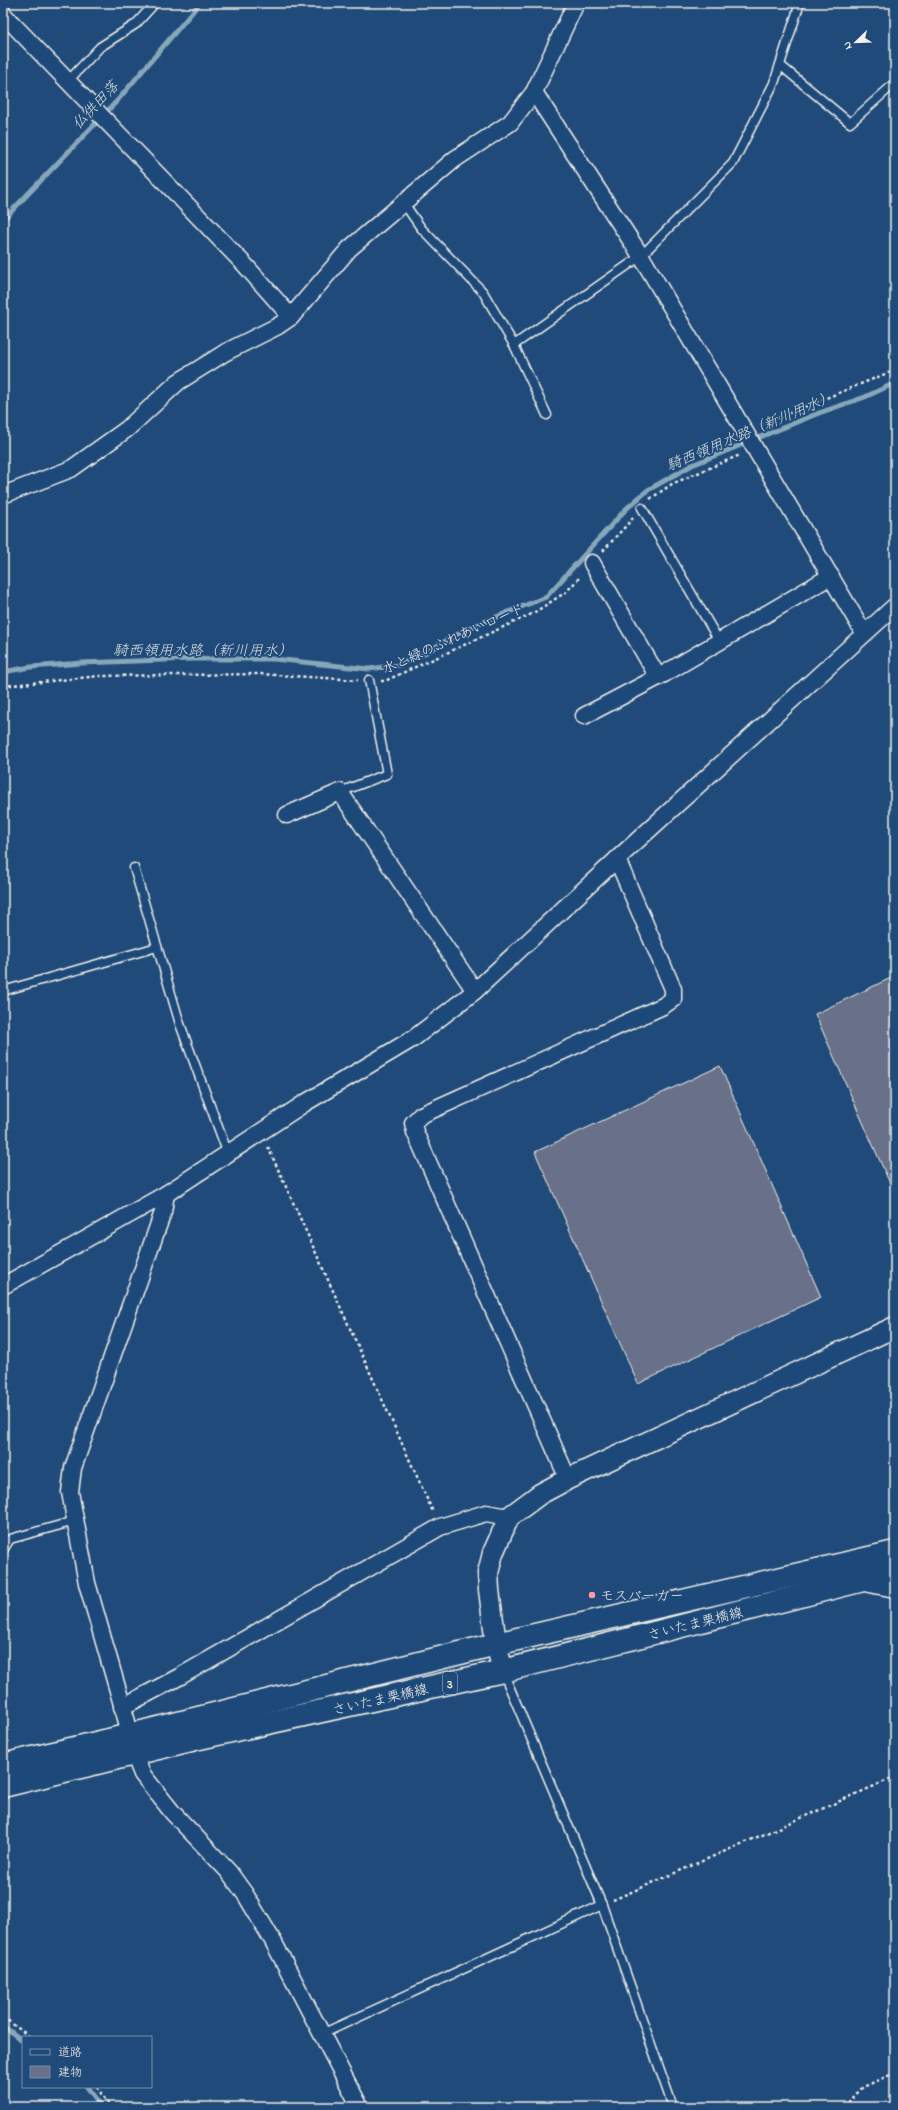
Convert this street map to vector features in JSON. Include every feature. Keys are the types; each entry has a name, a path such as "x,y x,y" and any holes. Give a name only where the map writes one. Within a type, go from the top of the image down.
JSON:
{"main road":[{"name":"さいたま栗橋線","path":"3,1786 132,1745 496,1644 895,1552"},
{"name":"さいたま栗橋線","path":"4,1764 132,1745 503,1671 895,1572"},
{"path":"865,1580 895,1586"}],"street":[{"path":"3,495 71,469 127,429 178,382 226,352 278,326 291,317 349,249 455,159 510,123 534,92 576,3"},
{"path":"3,14 245,265 291,317"},
{"path":"534,92 641,256 864,633"},
{"path":"592,563 658,677"},
{"path":"584,716 658,677 831,576"},
{"path":"3,1286 166,1194 261,1131 414,1038 475,992 617,859 895,606"},
{"path":"287,815 340,792 475,992"},
{"path":"568,1479 414,1132 413,1123 421,1115 663,1006 673,999 673,989 617,859"},
{"path":"166,1194 162,1212 73,1468 70,1492 87,1583 132,1745 149,1785 230,1872 245,1894 273,1941 360,2107"},
{"path":"503,1671 496,1644 488,1573 493,1553 509,1518 540,1494 568,1479 895,1327"},
{"path":"122,1707 186,1673 440,1528 486,1513 509,1518"}],"lane":[{"path":"68,82 100,47 136,24 155,3"},
{"path":"514,345 641,256 733,163 774,83 800,3"},
{"path":"780,65 850,123 895,83"},
{"path":"403,202 421,228 483,292 514,345 547,415"},
{"path":"642,508 719,642"},
{"path":"340,792 387,774 369,680"},
{"path":"134,868 180,1024 228,1154"},
{"path":"3,991 157,947"},
{"path":"3,1550 10,1540 75,1520"},
{"path":"503,1671 505,1681 602,1905 673,2107"},
{"path":"322,2034 602,1905"}],"path":[{"path":"745,431 895,370"},
{"name":"水と緑のふれあいロード","path":"3,686 99,676 260,674 385,681 532,614 566,592 648,500 672,484 755,448"},
{"path":"261,1131 440,1528"},
{"path":"602,1905 895,1777"},
{"path":"3,2017 29,2036"},
{"path":"844,2107 863,2087 895,2073"},
{"path":"98,2088 110,2107"}],"building":[{"path":"895,976 895,1195 815,1014"},
{"path":"720,1066 821,1297 638,1384 535,1152"}],"waterway":[{"name":"仏供田落","path":"3,220 117,101 200,3"},
{"name":"騎西領用水路（新川用水）","path":"3,672 31,667 81,663 192,659 274,659 369,669 399,665 421,655 469,628 546,597 626,509 648,490 692,465 819,413 865,397 895,383"},
{"name":"騎西領用水路（新川用水）","path":"3,2026 22,2040"},
{"name":"騎西領用水路（新川用水）","path":"88,2088 102,2107"}],"place":[{"name":"モスバーガー","path":"592,1595"}]}
